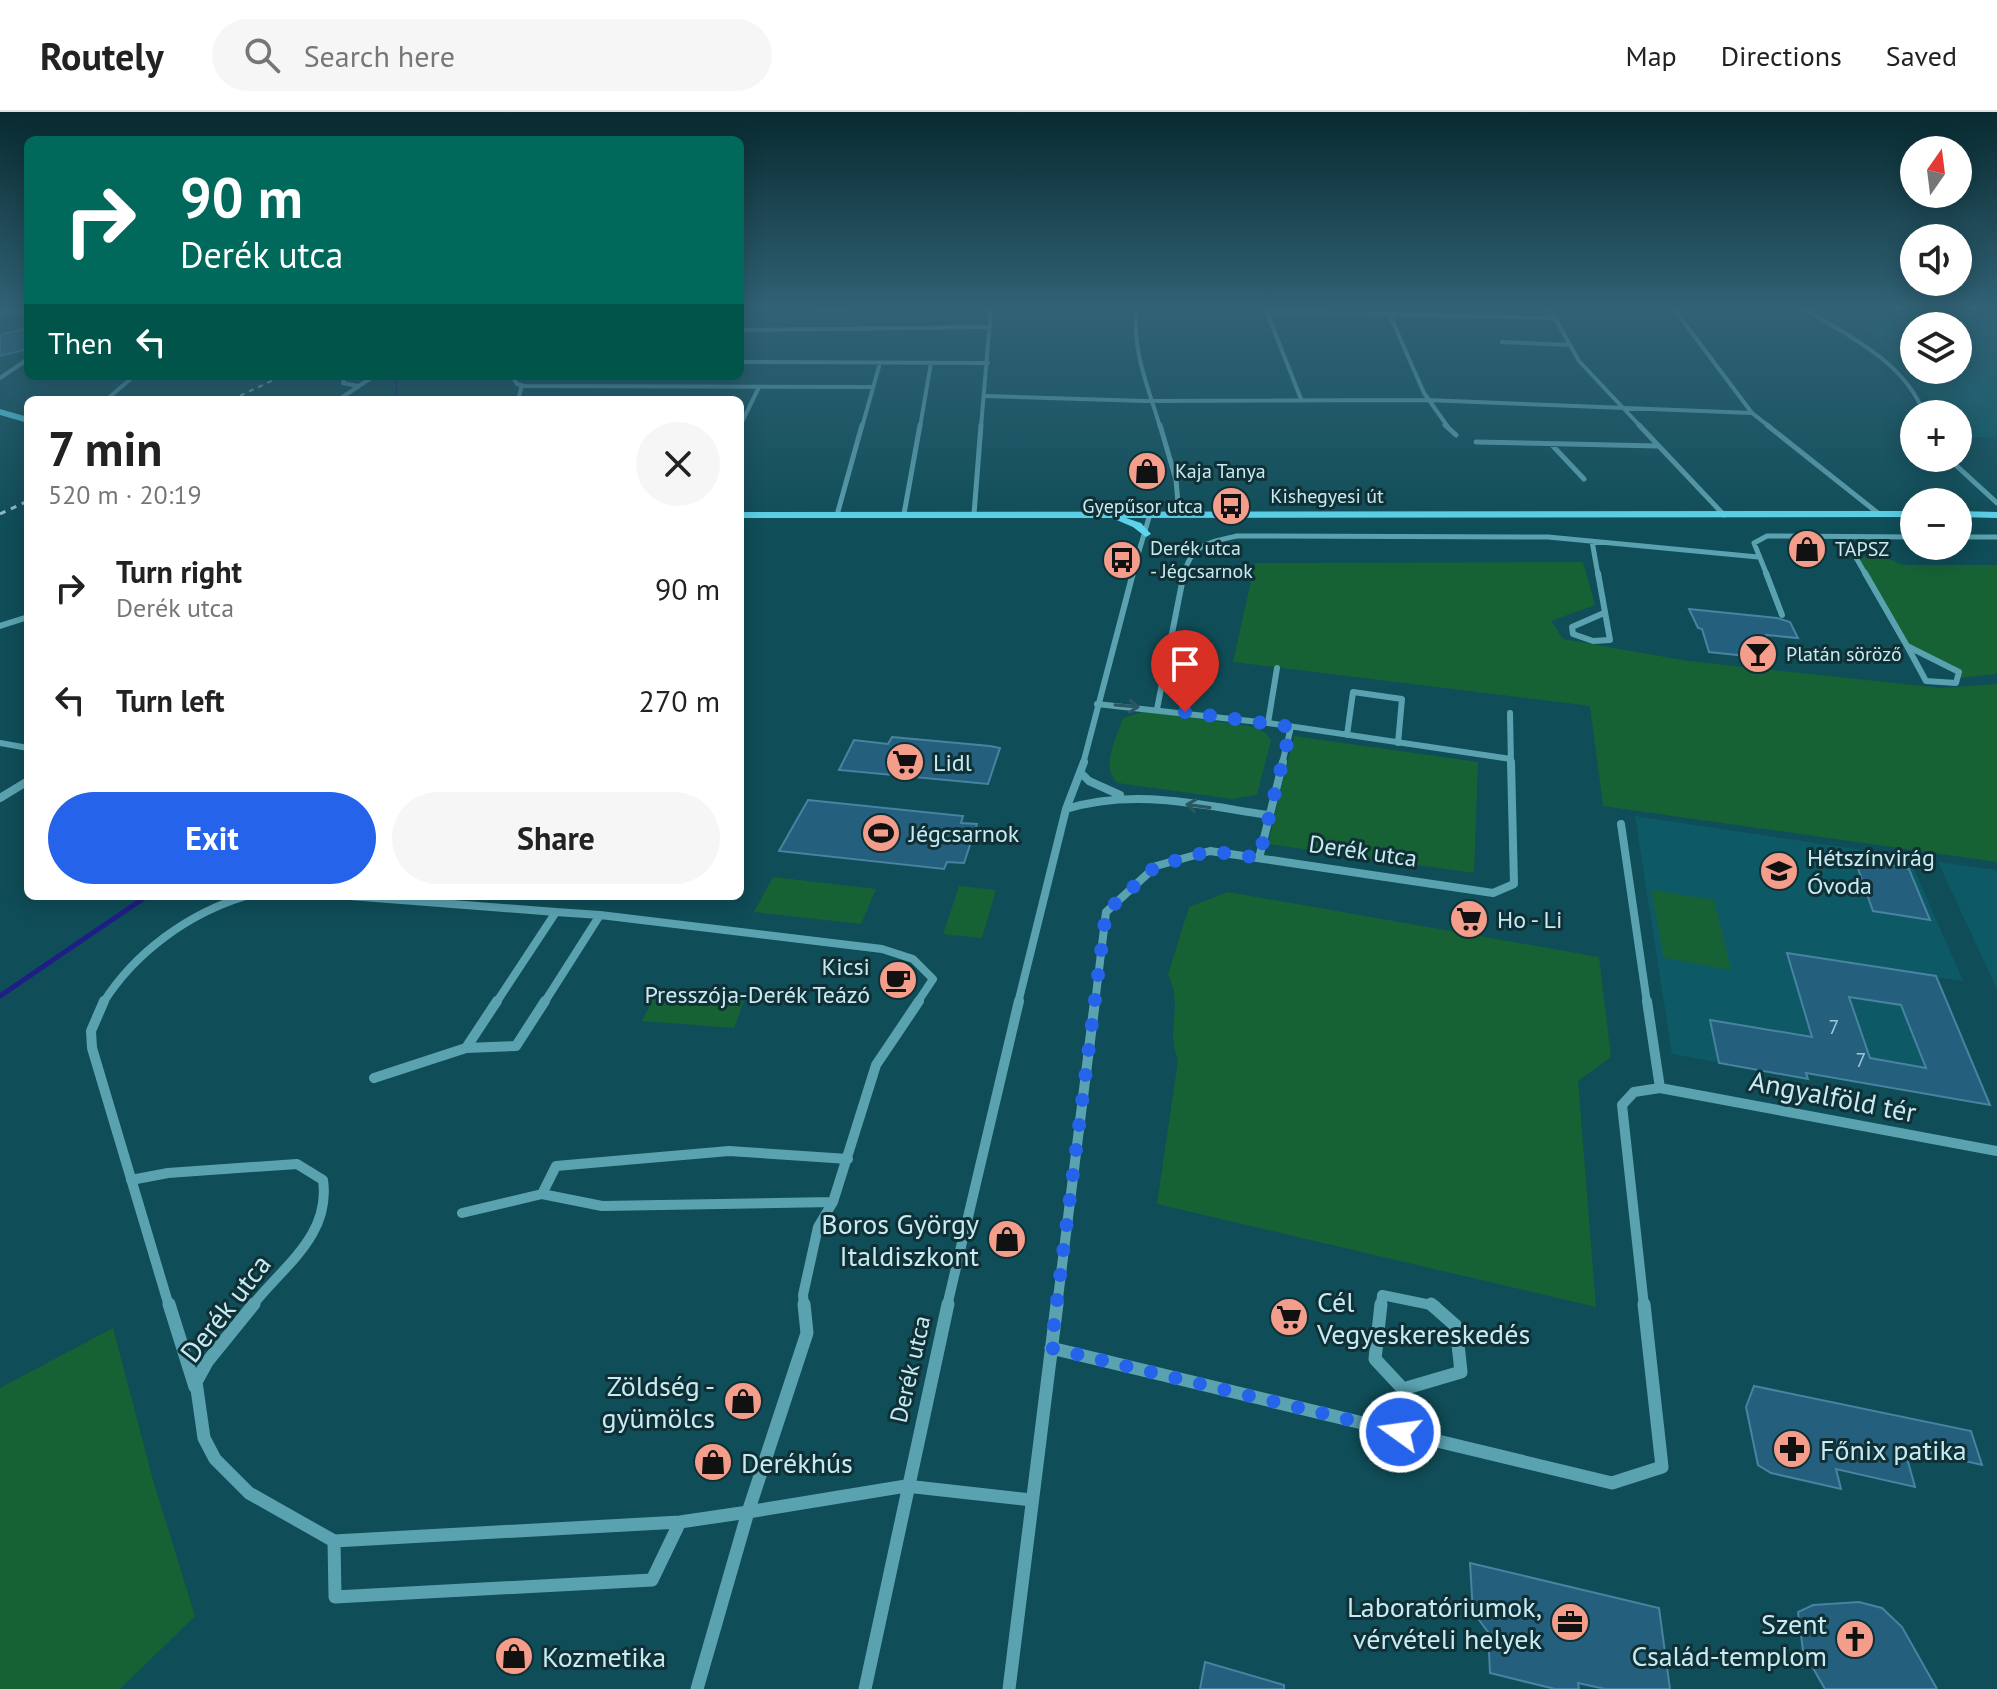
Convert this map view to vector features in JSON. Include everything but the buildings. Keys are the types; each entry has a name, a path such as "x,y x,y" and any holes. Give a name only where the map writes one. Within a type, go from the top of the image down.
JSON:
{"street":[{"path":"111,396 126,383"},
{"path":"343,383 358,386"},
{"path":"344,396 363,383"},
{"path":"837,515 874,383"},
{"path":"904,514 927,383"},
{"path":"974,514 987,383"},
{"path":"1149,383 1176,480 1179,514"},
{"path":"1295,383 1301,399"},
{"path":"1419,383 1426,400 1456,435"},
{"path":"1598,383 1724,515 1900,514"},
{"path":"1729,383 1752,413 1879,514"},
{"path":"1904,383 1920,400"},
{"path":"518,396 519,384 873,387"},
{"path":"744,418 759,387"},
{"path":"986,396 1155,400 1426,400 1752,413"},
{"path":"0,412 24,419"},
{"path":"1476,442 1658,446"},
{"path":"1550,444 1584,479"},
{"path":"1963,472 1997,503"},
{"path":"1100,514 1130,521 1146,534"},
{"name":"Derék utca","path":"865,1689 906,1486 969,1204 1066,809 1081,773 1150,514"},
{"path":"1972,514 1997,515"},
{"name":"Kishegyesi út","path":"744,515 1589,515 1635,527 1645,518 1661,515 1724,515"},
{"name":"Kishegyesi út","path":"1157,709 1187,558 1202,544 1237,536 1533,536 1758,557"},
{"path":"1782,615 1754,543 1767,536 1900,537"},
{"path":"1844,537 1906,646 1926,681 1956,683 1959,672 1906,646"},
{"path":"1972,537 1997,537"},
{"path":"1592,541 1610,640 1593,641 1573,634 1572,627 1604,613"},
{"path":"0,626 24,618"},
{"path":"1268,723 1277,668"},
{"path":"1347,735 1353,692 1402,699 1398,743"},
{"path":"1097,704 1268,723 1511,759"},
{"name":"Derék utca","path":"1009,1689 1106,912 1156,866 1210,851 1493,893 1514,884 1510,713"},
{"path":"1259,858 1291,727"},
{"path":"0,743 24,747"},
{"path":"1081,773 1102,788 1128,797"},
{"path":"0,798 24,783"},
{"path":"1066,809 1098,798 1128,797 1268,815"},
{"path":"1051,1348 1612,1483 1662,1467 1622,1105 1634,1092 1660,1088 1621,824"},
{"path":"195,1388 90,1033 97,1011 117,984 181,925 212,906 232,900"},
{"path":"402,900 600,915 835,941 900,952 933,979 876,1065 833,1202 818,1227 803,1295 807,1333 748,1512 697,1689"},
{"path":"466,1048 556,912"},
{"path":"374,1078 466,1048 516,1046 600,915"},
{"name":"Angyalföld tér","path":"1660,1088 1997,1151"},
{"path":"542,1194 556,1166 729,1151 848,1159"},
{"name":"Derék utca","path":"131,1180 168,1173 297,1164 323,1180 328,1198 314,1236 251,1305 209,1359 195,1388 200,1429 215,1458 244,1491 293,1521 334,1541 680,1522 906,1486 1031,1500"},
{"path":"462,1213 542,1194 602,1206 833,1202"},
{"path":"1400,1432 1403,1389 1375,1359 1382,1295 1434,1304 1456,1326 1461,1372 1403,1389"},
{"path":"334,1541 335,1597 367,1596 652,1580 680,1522"}],"shaded area":[{"path":"1997,383 1997,437 1972,437 1972,400 1931,400 1915,384"},
{"path":"1635,816 1909,857 1963,981 1936,977 1990,1105 1823,1076 1802,1060 1808,1079 1672,1054"},
{"path":"1938,862 1997,870 1997,987 1996,987"}],"green space":[{"path":"1855,556 1890,559 1903,565 1997,565 1997,674 1958,678 1959,673 1906,646"},
{"path":"1583,562 1595,605 1551,621 1563,639 1688,661 1941,688 1997,684 1997,862 1603,806 1590,706 1233,662 1255,563"},
{"path":"1146,711 1255,727 1266,733 1271,740 1257,795 1232,799 1118,783 1110,769 1110,761 1123,718"},
{"path":"1294,736 1478,762 1474,873 1268,844"},
{"path":"773,877 876,889 861,924 754,912"},
{"path":"959,886 996,890 982,938 943,934"},
{"path":"1651,890 1714,900 1731,970 1664,958"},
{"path":"1228,892 1599,957 1611,1057 1578,1081 1596,1307 1157,1204 1178,1060 1173,1037 1174,997 1168,974 1189,907"},
{"path":"655,994 744,1001 734,1028 642,1021"},
{"path":"113,1328 153,1480 195,1616 120,1689 0,1689 0,1388"}],"waterway":[{"path":"396,396 397,383"},
{"path":"0,996 141,900"}],"railway":[{"path":"240,396 268,383"},
{"path":"0,514 24,503"}],"place":[{"name":"Kaja Tanya","path":"1147,471"},
{"name":"Gyepűsor utca","path":"1231,506"},
{"name":"TAPSZ","path":"1807,549"},
{"name":"Derék utca - Jégcsarnok","path":"1122,560"},
{"name":"Platán söröző","path":"1758,654"},
{"name":"Lidl","path":"905,762"},
{"name":"Jégcsarnok","path":"881,833"},
{"name":"Hétszínvirág Óvoda","path":"1779,871"},
{"name":"Ho - Li","path":"1469,919"},
{"name":"Kicsi Presszója-Derék Teázó","path":"898,980"},
{"name":"Boros György Italdiszkont","path":"1007,1239"},
{"name":"Cél Vegyeskereskedés","path":"1289,1317"},
{"name":"Zöldség - gyümölcs","path":"743,1401"},
{"name":"Főnix patika","path":"1792,1449"},
{"name":"Derékhús","path":"713,1462"},
{"name":"Laboratóriumok, vérvételi helyek","path":"1570,1622"},
{"name":"Szent Család-templom","path":"1855,1639"},
{"name":"Kozmetika","path":"514,1656"}],"route":[{"path":"1185,712 1291,727 1259,858 1210,851 1156,866 1106,912 1051,1348 1400,1432"}]}
